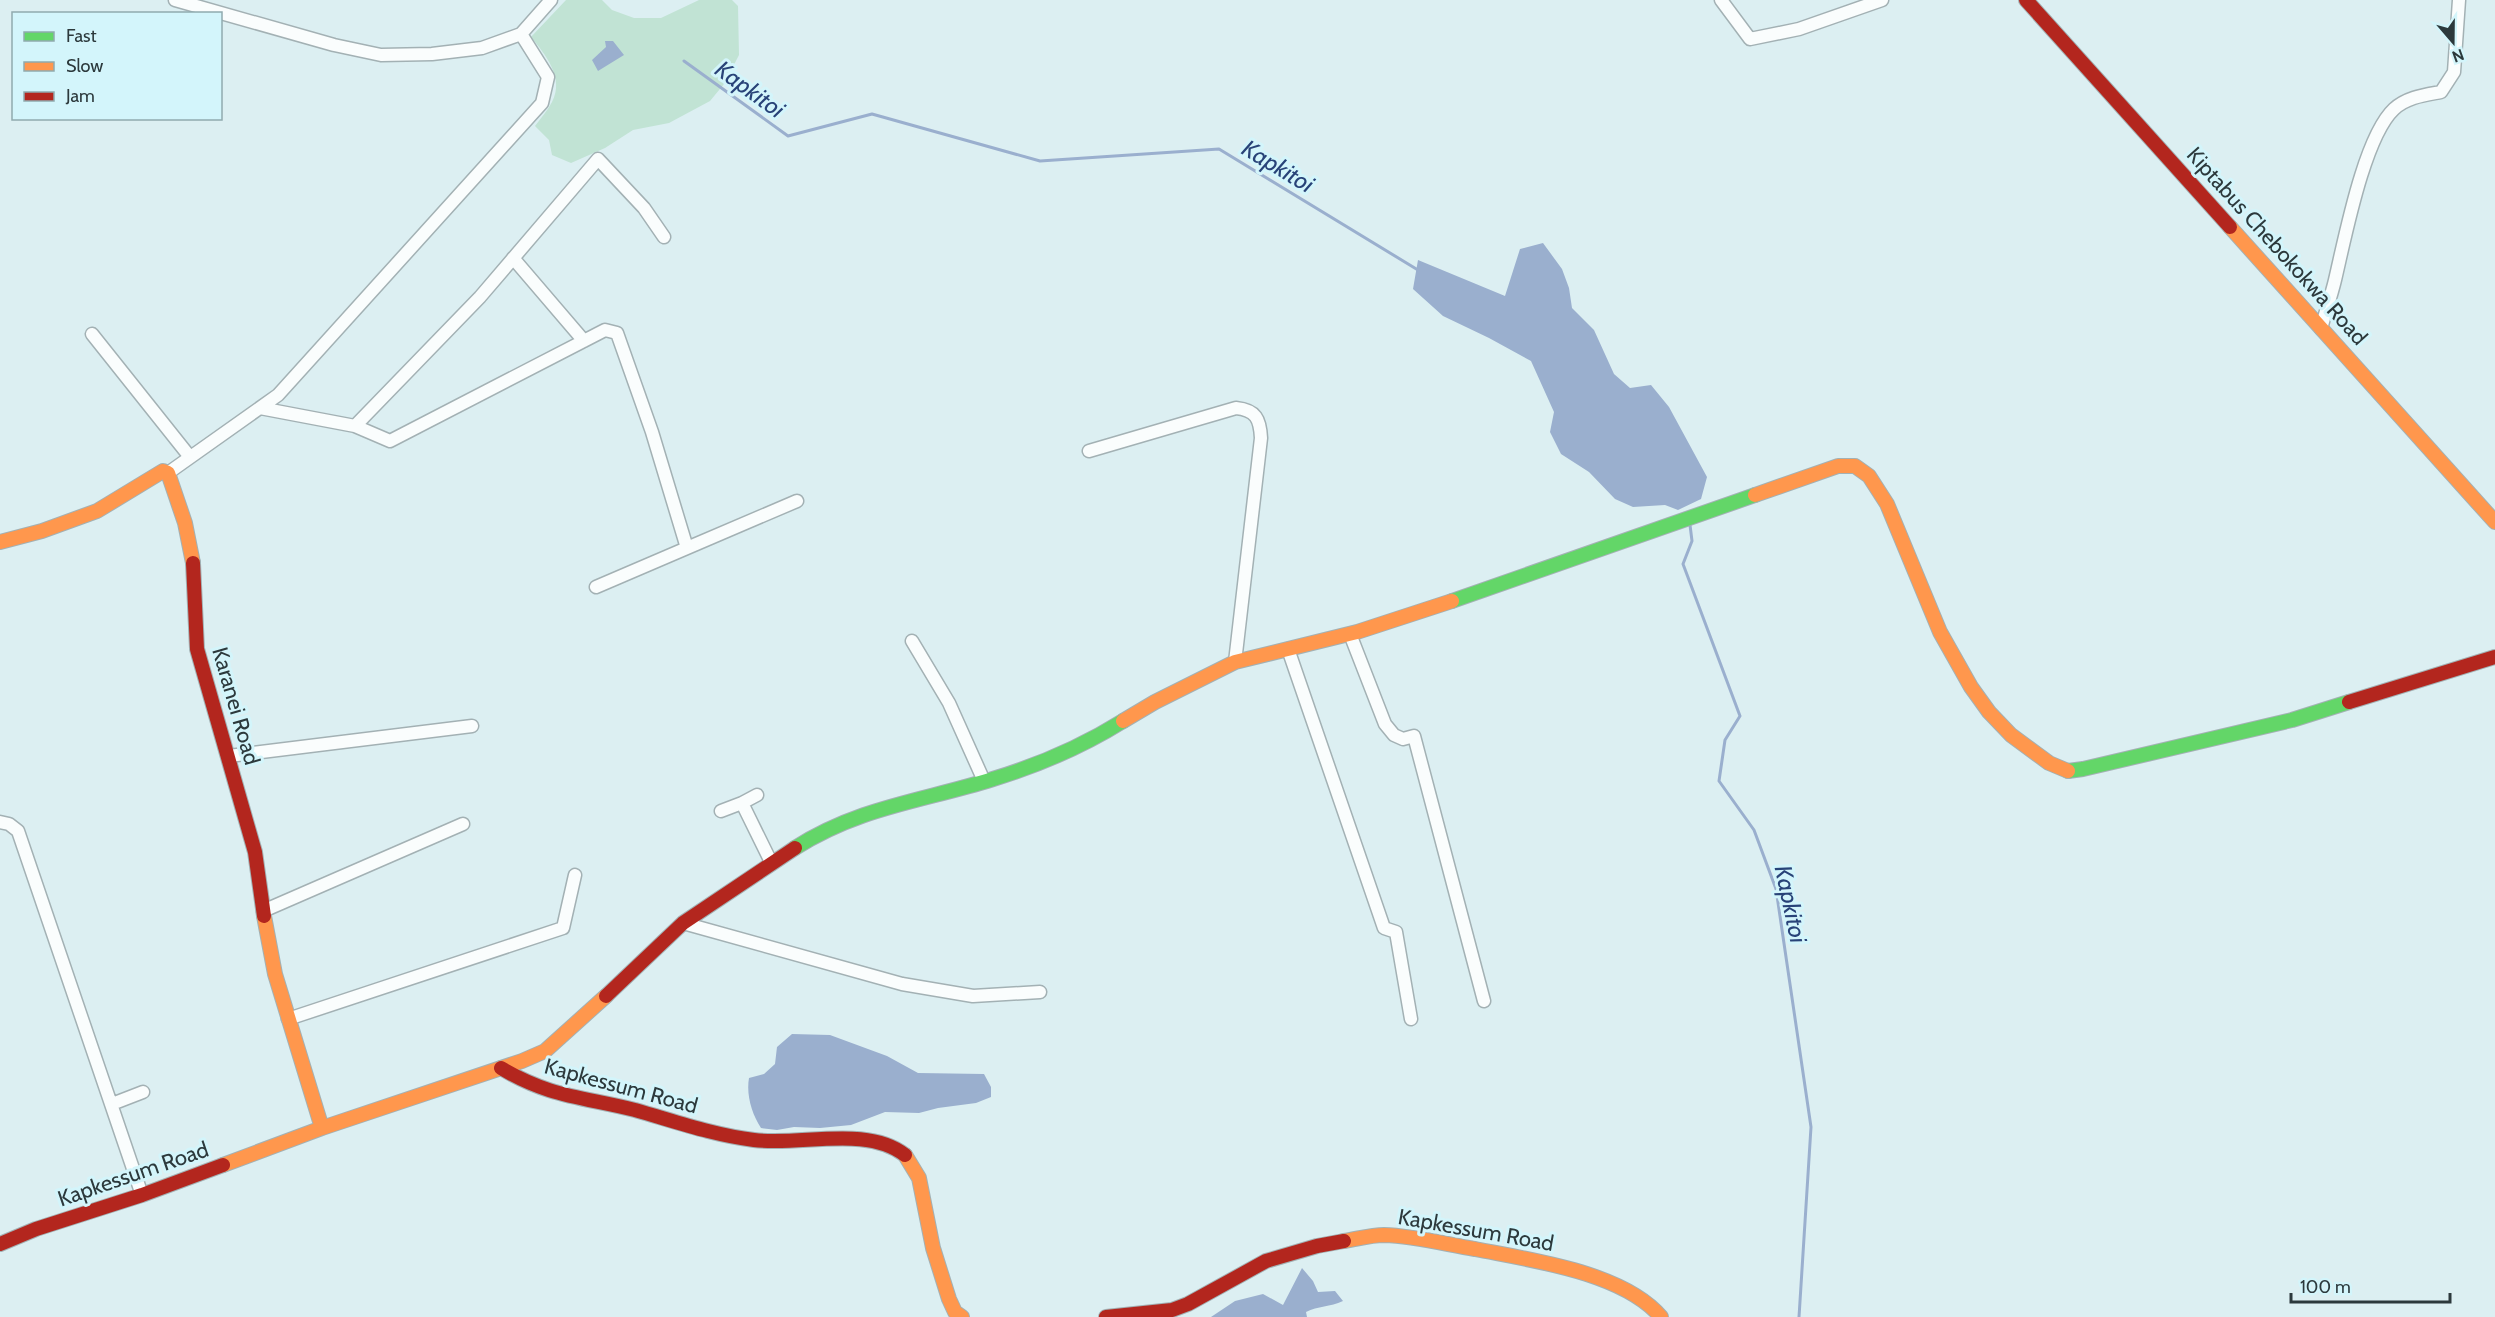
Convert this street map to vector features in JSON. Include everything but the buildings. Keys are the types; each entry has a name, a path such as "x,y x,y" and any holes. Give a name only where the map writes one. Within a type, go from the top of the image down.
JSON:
{"street":[{"path":"175,0 217,12"},
{"path":"222,13 381,56 432,54 482,48 521,34 551,0"},
{"path":"1721,0 1750,39 1799,29 1882,0"},
{"name":"Kiptabus Chebokokwa Road","path":"2026,0 2495,522"},
{"path":"2321,329 2358,187 2371,149 2388,116 2395,108 2421,95 2441,92 2448,83 2454,72 2459,0"},
{"path":"0,542 42,531 96,511 163,471 168,473 278,396 542,103 548,77 521,34"},
{"path":"355,426 480,297 598,159 644,208 664,237"},
{"path":"513,258 584,341"},
{"path":"260,408 355,426 390,441 605,330 617,333 652,432 687,548"},
{"path":"92,334 190,457"},
{"path":"1089,451 1236,408 1248,409 1257,418 1261,438 1235,662"},
{"path":"501,1068 545,1051 564,1037 683,923 805,841 858,816 887,806 984,782 1065,752 1094,739 1155,702 1235,662 1350,633 1417,613 1823,470 1853,466 1869,476 1881,494 1956,661 1978,699 1988,713 2011,735 2045,761 2064,770 2088,768 2292,720 2495,657"},
{"name":"Karanei Road","path":"168,473 179,500 190,544 197,655 205,673 255,852 262,911 275,974 322,1128"},
{"path":"596,587 797,501"},
{"path":"1350,633 1385,724 1394,735 1403,739 1414,736 1484,1001"},
{"path":"912,641 949,703 984,782"},
{"path":"1288,649 1384,928 1396,932 1411,1019"},
{"path":"229,756 472,726"},
{"path":"721,811 757,795"},
{"path":"742,803 771,862"},
{"path":"0,822 9,824 18,831 142,1195"},
{"path":"262,911 463,824"},
{"path":"288,1019 563,928 574,875"},
{"path":"683,923 902,984 974,996 1040,992"},
{"name":"Kapkessum Road","path":"0,1244 36,1229 142,1195 322,1128 501,1068 540,1089 734,1137 773,1143 853,1139 883,1142 897,1149 909,1159 919,1179 933,1245 947,1294 957,1315 962,1317"},
{"path":"112,1104 143,1092"},
{"name":"Kapkessum Road","path":"1106,1317 1172,1310 1188,1304 1266,1261 1317,1246 1382,1235 1415,1238 1572,1268 1623,1290 1655,1310 1661,1317"}],"green space":[{"path":"566,0 602,0 612,10 634,18 661,18 699,0 732,0 738,6 739,55 724,84 710,101 669,123 633,130 605,148 571,163 552,155 549,140 535,126 552,102 556,84 552,67 531,37"}],"water":[{"path":"605,41 613,41 624,55 598,71 592,60 606,47"},
{"path":"1543,243 1562,269 1569,288 1572,308 1594,330 1614,374 1630,388 1651,385 1669,407 1707,477 1701,499 1678,510 1665,505 1633,507 1615,499 1589,472 1561,454 1550,432 1554,412 1531,361 1443,316 1413,289 1418,260 1505,296 1520,249"},
{"path":"792,1034 830,1035 887,1056 918,1073 984,1074 991,1087 991,1097 976,1103 919,1113 885,1112 851,1125 820,1128 794,1127 777,1130 761,1128 750,1104 749,1078 764,1074 775,1064 777,1047"},
{"path":"1302,1268 1313,1281 1318,1292 1335,1291 1343,1301 1306,1312 1307,1317 1211,1317 1235,1301 1263,1294 1283,1305"}],"waterway":[{"name":"Kapkitoi","path":"684,61 788,136 872,114 1040,161 1219,149 1418,270"},
{"name":"Kapkitoi","path":"1690,525 1692,541 1683,564 1740,716 1725,740 1719,781 1754,830 1776,889 1811,1127 1799,1317"}],"traffic: fast":[{"path":"1452,601 1755,495"},
{"path":"2068,771 2292,720 2349,702"},
{"path":"795,848 819,834 867,814 1027,768 1076,747 1123,721"}],"traffic: slow":[{"path":"2230,227 2495,522"},
{"path":"1755,495 1838,466 1855,466 1869,476 1887,504 1940,632 1971,687 1989,712 2011,735 2049,763 2068,771"},
{"path":"0,542 42,531 97,511 163,471 168,473 185,523 193,563"},
{"path":"1123,721 1155,702 1235,662 1357,632 1452,601"},
{"path":"264,916 275,974 322,1128"},
{"path":"223,1165 322,1128 522,1061 545,1051 606,996"},
{"path":"905,1155 919,1178 933,1248 949,1299 955,1312 962,1317"},
{"path":"1344,1241 1379,1235 1407,1237 1548,1263 1624,1289 1661,1317"}],"traffic: jam":[{"path":"2026,0 2230,227"},
{"path":"193,563 197,649 255,852 264,916"},
{"path":"2349,702 2495,657"},
{"path":"606,996 683,923 795,848"},
{"path":"501,1068 518,1078 551,1091 635,1110 724,1135 772,1141 833,1138 872,1141 890,1146 905,1155"},
{"path":"0,1244 36,1229 142,1195 223,1165"},
{"path":"1106,1317 1172,1310 1188,1304 1266,1261 1317,1246 1344,1241"}]}
